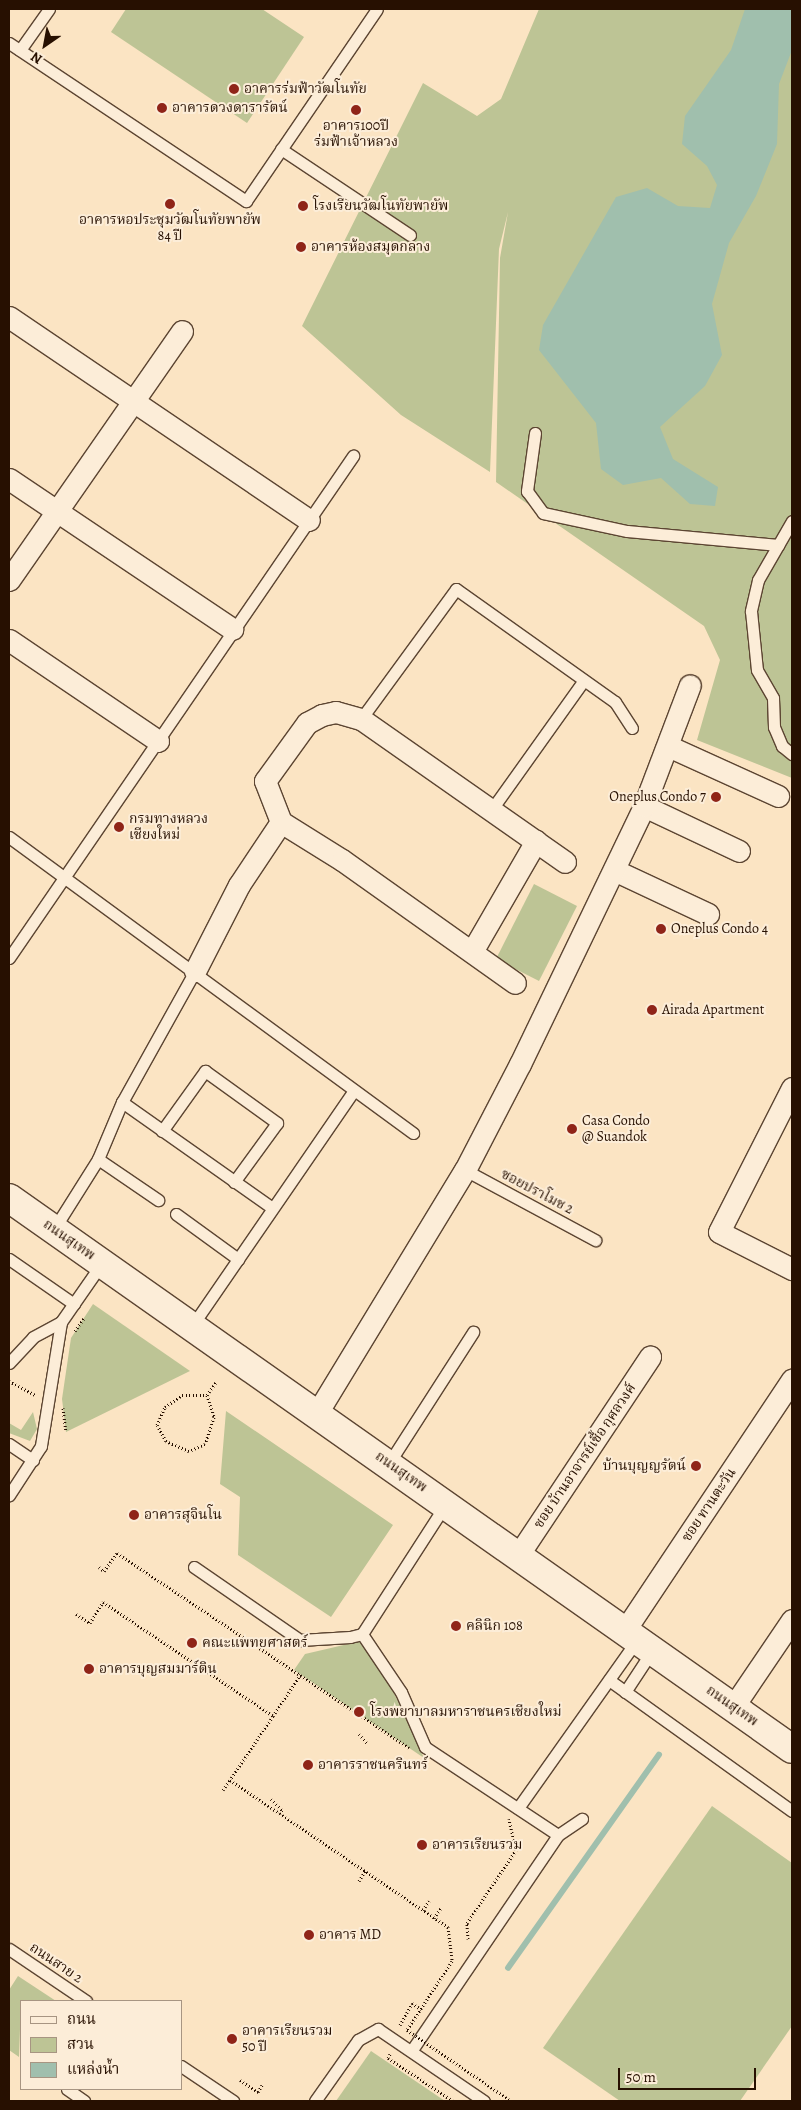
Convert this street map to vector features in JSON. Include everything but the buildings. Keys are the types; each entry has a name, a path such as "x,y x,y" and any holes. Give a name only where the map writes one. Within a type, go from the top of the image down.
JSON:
{"main road":[{"name":"ถนนสุเทพ","path":"9,1198 519,1554 792,1749"}],"street":[{"path":"9,317 309,520"},
{"path":"9,580 182,331"},
{"path":"9,479 232,629"},
{"path":"9,640 158,741"},
{"path":"318,1414 465,1170 644,806 690,685"},
{"path":"515,983 472,950 281,822 265,781 307,723 336,712 361,719 565,862"},
{"path":"668,746 778,796"},
{"path":"644,806 739,851"},
{"path":"195,971 239,885 281,822"},
{"path":"472,950 536,840"},
{"path":"614,870 708,914"},
{"path":"792,1088 719,1232 792,1269"},
{"name":"ซอย บ้านอาจารย์เชื้อ กุศลวงศ์","path":"519,1554 650,1357"},
{"name":"ซอย ทานตะวัน","path":"639,1639 792,1380"},
{"path":"733,1706 792,1620"}],"lane":[{"path":"20,50 49,9"},
{"path":"9,43 246,201 377,9"},
{"path":"281,149 410,235"},
{"path":"535,433 527,491 544,513 627,531 778,545"},
{"path":"9,958 158,741 232,629 353,456"},
{"path":"792,521 758,580 751,611 757,670 772,698 774,727 782,746 792,754"},
{"path":"361,719 456,589 620,706 632,728"},
{"path":"492,809 584,680"},
{"path":"9,837 195,971 414,1133"},
{"path":"54,1230 98,1159 122,1102 195,971"},
{"path":"162,1131 205,1071 277,1123 234,1182"},
{"path":"192,1326 354,1090"},
{"path":"122,1102 272,1208"},
{"path":"98,1159 158,1200"},
{"name":"ซอยปราโมช 2","path":"465,1170 595,1240"},
{"path":"176,1214 238,1259"},
{"path":"9,1259 74,1304"},
{"path":"9,1363 33,1337 61,1322 102,1263"},
{"path":"9,1496 41,1446 61,1322"},
{"path":"388,1463 473,1332"},
{"path":"9,1444 33,1460"},
{"path":"362,1634 446,1503"},
{"path":"194,1567 300,1640 362,1634"},
{"path":"362,1634 401,1692 425,1746 558,1835"},
{"path":"518,1808 639,1639"},
{"path":"626,1692 639,1639"},
{"path":"609,1680 792,1811"},
{"path":"411,2051 558,1835 582,1819"},
{"name":"ถนนสาย 2","path":"9,1949 79,1999"},
{"path":"316,2101 358,2040 378,2029 484,2101"},
{"path":"182,2067 233,2101"},
{"path":"69,2091 84,2101"}],"path":[{"path":"71,1338 88,1311"},
{"path":"207,1395 216,1382"},
{"path":"182,1395 207,1395 214,1418 204,1444 190,1451 166,1441 157,1425 165,1408 182,1395"},
{"path":"62,1399 66,1432"},
{"path":"99,1567 104,1571 117,1553 301,1674 416,1753"},
{"path":"76,1614 90,1622 102,1602 273,1716"},
{"path":"223,1790 301,1674"},
{"path":"359,1734 367,1744"},
{"path":"230,1780 448,1927 452,1962 407,2030"},
{"path":"271,1799 282,1810 280,1813"},
{"path":"464,1945 469,1937 467,1923 516,1850 508,1817 501,1812"},
{"path":"358,1881 366,1871"},
{"path":"423,1910 429,1901"},
{"path":"434,1918 440,1908"},
{"path":"398,2042 458,1953"},
{"path":"421,2009 412,2003 399,2024 511,2101"},
{"path":"240,2080 258,2092 262,2085"}],"green space":[{"name":"อาคารร่มฟ้าวัฒโนทัย","path":"126,9 262,9 304,37 247,123 111,32"},
{"path":"539,9 792,9 792,778 697,740 720,660 704,626 496,482 500,258 508,212 499,249 490,472 401,415 302,326 423,83 477,116 501,99"},
{"path":"534,884 577,906 539,981 496,959"},
{"path":"93,1304 190,1371 66,1432 62,1399 71,1338"},
{"path":"226,1411 393,1525 331,1617 238,1555 240,1497 220,1484"},
{"path":"33,1412 37,1429 30,1441 9,1433 9,1423 21,1430"},
{"path":"361,1641 377,1656 424,1758 294,1670 305,1654"},
{"path":"712,1806 792,1863 792,2026 740,2101 620,2101 543,2048"},
{"path":"18,1976 54,2000 20,2000 19,2057 9,2050 9,1990"},
{"path":"371,2051 445,2101 336,2101"}],"water":[{"path":"745,9 792,9 792,50 779,84 777,144 756,196 729,243 712,304 722,355 705,386 660,427 673,459 718,487 715,506 690,504 661,478 623,485 601,469 596,423 539,350 543,325 616,197 647,188 678,206 710,208 717,185 707,166 682,144 685,116 731,50"}],"waterway":[{"path":"508,1968 659,1755"}],"place":[{"name":"อาคารร่มฟ้าวัฒโนทัย","path":"234,89"},
{"name":"อาคารดวงดารารัตน์","path":"162,108"},
{"name":"อาคาร100ปี ร่มฟ้าเจ้าหลวง","path":"356,110"},
{"name":"อาคารหอประชุมวัฒโนทัยพายัพ 84 ปี","path":"170,204"},
{"name":"โรงเรียนวัฒโนทัยพายัพ","path":"303,206"},
{"name":"อาคารห้องสมุดกลาง","path":"301,247"},
{"name":"Oneplus Condo 7","path":"716,797"},
{"name":"กรมทางหลวง เชียงใหม่","path":"119,827"},
{"name":"Oneplus Condo 4","path":"661,929"},
{"name":"Airada Apartment","path":"652,1010"},
{"name":"Casa Condo @ Suandok","path":"572,1129"},
{"name":"บ้านบุญญรัตน์","path":"696,1466"},
{"name":"อาคารสุจินโน","path":"134,1515"},
{"name":"คลินิก 108","path":"456,1626"},
{"name":"คณะแพทยศาสตร์","path":"192,1643"},
{"name":"อาคารบุญสมมาร์ติน","path":"89,1669"},
{"name":"โรงพยาบาลมหาราชนครเชียงใหม่","path":"359,1712"},
{"name":"อาคารราชนครินทร์","path":"308,1765"},
{"name":"อาคารเรียนรวม","path":"422,1845"},
{"name":"อาคาร MD","path":"309,1935"},
{"name":"อาคารเรียนรวม 50 ปี","path":"232,2039"}]}
